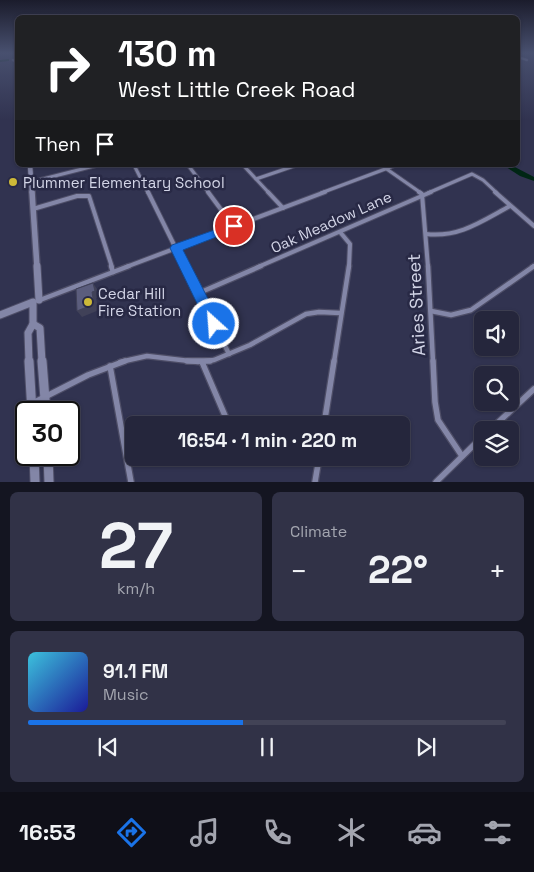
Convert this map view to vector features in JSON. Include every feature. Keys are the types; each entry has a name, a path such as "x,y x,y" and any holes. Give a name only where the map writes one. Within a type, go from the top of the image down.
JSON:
{"street":[{"path":"30,167 36,301 33,324 28,332 32,401"},
{"path":"31,182 81,167"},
{"path":"135,167 229,354"},
{"path":"190,167 234,226"},
{"path":"245,167 283,208"},
{"path":"256,179 291,167"},
{"path":"0,315 390,167"},
{"path":"387,168 422,194"},
{"name":"Oak Meadow Lane","path":"199,293 422,194 472,174 483,180 510,206"},
{"name":"Aries Street","path":"422,194 431,311 435,402 438,420 462,456"},
{"path":"33,209 77,196 91,197 113,272"},
{"path":"426,234 440,237 458,234 510,206 534,226"},
{"path":"325,416 351,247 340,232"},
{"path":"431,311 451,315 471,310 534,266"},
{"path":"40,401 110,366 134,358 162,356 202,362 229,354 306,314 319,312 340,313"},
{"path":"33,324 40,328 45,401"},
{"path":"202,362 225,416"},
{"path":"110,366 131,482"},
{"path":"500,421 534,389"},
{"path":"436,482 474,445"},
{"path":"34,466 35,482"},
{"path":"48,466 49,482"},
{"path":"315,482 318,466"}],"building":[{"path":"93,283 95,291 92,292 94,304 77,311 76,289"}],"waterway":[{"path":"510,167 534,179"}],"place":[{"name":"Plummer Elementary School","path":"13,182"},
{"name":"Cedar Hill Fire Station","path":"88,302"}],"route":[{"path":"214,324 176,248 234,226"}]}
